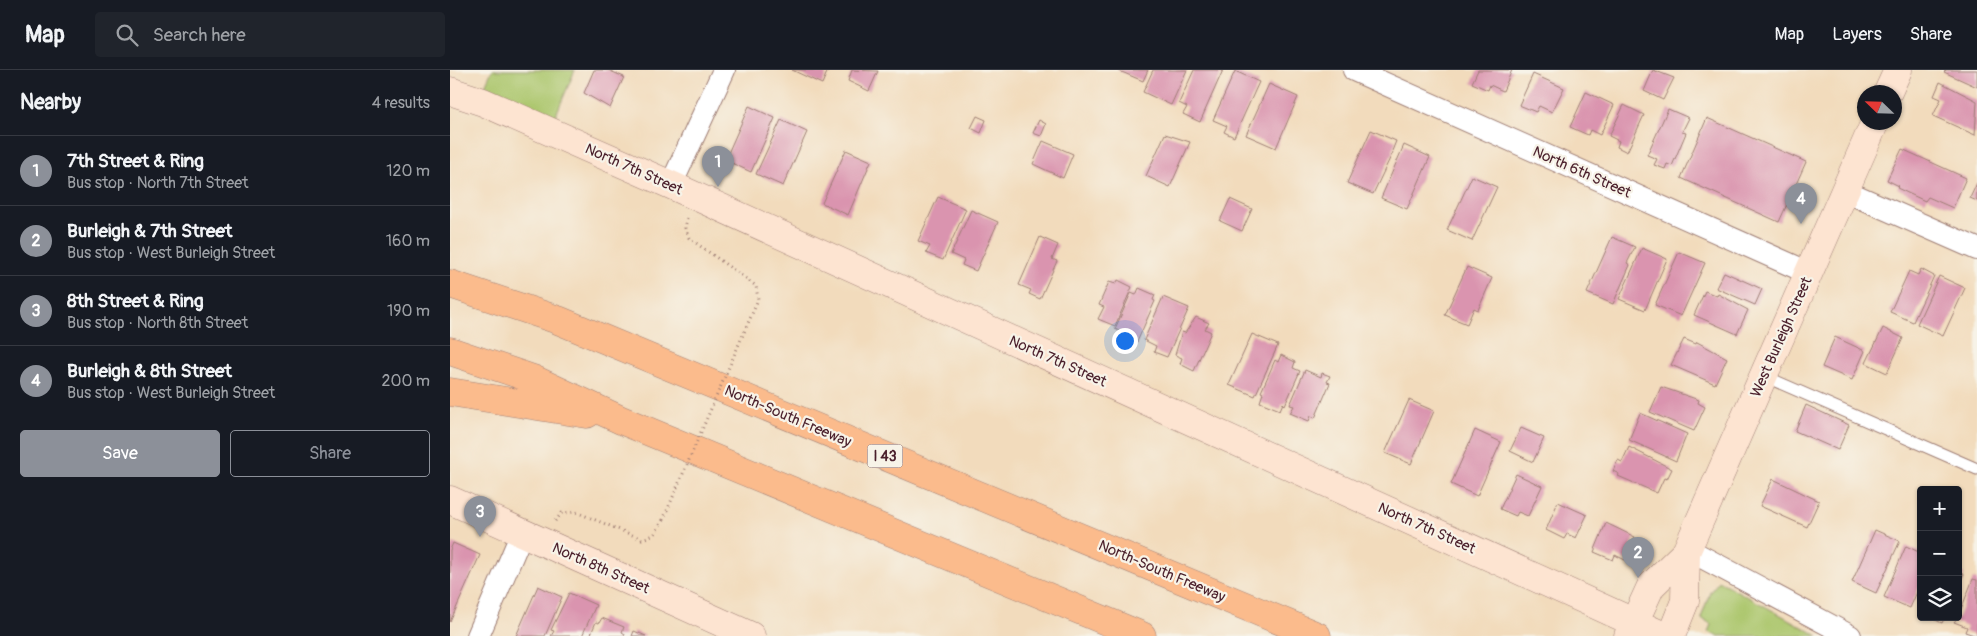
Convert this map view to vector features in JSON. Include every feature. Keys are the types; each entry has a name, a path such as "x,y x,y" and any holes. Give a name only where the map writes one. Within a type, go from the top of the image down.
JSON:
{"highway":[{"name":"North-South Freeway","path":"450,284 558,320 1317,636"},
{"path":"450,351 533,379 621,420 1142,636"},
{"path":"450,392 621,420"}],"street":[{"path":"671,185 724,70"},
{"name":"North 6th Street","path":"1354,70 1809,273"},
{"path":"1891,85 1898,70"},
{"name":"North 7th Street","path":"450,91 483,102 671,185 1631,629 1664,636"},
{"name":"West Burleigh Street","path":"1631,629 1652,586 1686,550 1872,130"},
{"path":"1845,192 1977,249"},
{"name":"North 8th Street","path":"450,500 751,636"},
{"path":"478,636 522,533"},
{"path":"1686,550 1850,636"},
{"name":"West Burleigh Street","path":"1672,636 1685,601 1686,550"}],"lane":[{"path":"1764,376 1977,469"}],"path":[{"path":"551,526 562,513 576,512 642,539 654,535 663,520 758,299 756,286 689,238 685,233 687,217"}],"green space":[{"path":"492,70 575,70 555,117 485,86"},
{"path":"1719,581 1819,636 1718,636 1708,632 1711,624 1701,618 1710,592"}],"building":[{"path":"594,70 608,70 624,77 610,108 584,93"},
{"path":"792,70 828,70 822,84"},
{"path":"852,70 878,71 869,91 848,81"},
{"path":"1117,70 1148,70 1143,81"},
{"path":"1153,70 1187,70 1171,105 1143,92"},
{"path":"1194,70 1223,70 1200,122 1183,114 1187,107 1179,103"},
{"path":"1478,70 1512,70 1503,91 1490,85 1488,90 1472,83"},
{"path":"1653,70 1674,78 1663,100 1644,91"},
{"path":"1946,70 1977,70 1977,87 1944,72"},
{"path":"1235,71 1259,82 1234,137 1224,132 1227,126 1213,120"},
{"path":"1533,74 1564,88 1552,112 1539,106 1536,112 1519,105"},
{"path":"1940,82 1977,101 1975,135 1933,116 1941,99 1934,96"},
{"path":"1269,84 1298,97 1276,148 1246,135"},
{"path":"1586,92 1614,105 1600,135 1590,130 1588,135 1570,127"},
{"path":"1624,105 1644,115 1627,152 1617,147 1619,141 1609,136"},
{"path":"749,106 775,118 751,172 725,160"},
{"path":"1668,109 1689,118 1682,132 1686,133 1672,166 1667,164 1665,169 1654,165 1657,159 1647,155"},
{"path":"977,116 986,120 981,133 971,128"},
{"path":"1707,118 1806,162 1779,222 1681,178"},
{"path":"781,120 807,132 783,186 756,174"},
{"path":"1039,120 1046,124 1041,136 1033,133"},
{"path":"1371,130 1396,141 1393,152 1373,194 1347,183"},
{"path":"1165,134 1190,142 1170,187 1146,176"},
{"path":"1043,141 1073,154 1063,178 1033,164"},
{"path":"1404,145 1430,157 1407,209 1381,198"},
{"path":"1902,149 1966,178 1953,208 1928,197 1925,201 1897,188 1899,186 1887,180"},
{"path":"846,150 871,161 848,215 822,203"},
{"path":"1472,176 1497,187 1472,241 1447,230"},
{"path":"1977,183 1977,201 1970,198"},
{"path":"938,197 966,209 943,260 926,253 930,246 918,241"},
{"path":"1230,199 1252,209 1242,231 1220,221"},
{"path":"971,210 998,222 976,271 962,265 964,260 951,254"},
{"path":"1040,237 1058,245 1052,259 1057,261 1040,299 1029,294 1031,290 1019,285"},
{"path":"1612,237 1635,247 1627,263 1630,265 1613,304 1587,293"},
{"path":"1642,248 1667,259 1645,310 1619,299"},
{"path":"1679,252 1705,263 1681,316 1655,305"},
{"path":"1467,267 1492,278 1478,310 1474,308 1467,324 1445,315"},
{"path":"1921,269 1934,276 1913,322 1890,312 1909,271 1918,275"},
{"path":"1724,272 1762,289 1755,305 1716,288"},
{"path":"1939,276 1965,288 1943,336 1917,324"},
{"path":"1118,280 1132,287 1115,326 1098,319 1104,307 1099,305 1109,282 1116,284"},
{"path":"1139,288 1155,295 1153,300 1155,301 1137,342 1115,329 1131,293 1136,295"},
{"path":"1705,291 1717,296 1718,294 1748,310 1737,334 1694,315"},
{"path":"1163,297 1189,308 1167,357 1154,352 1156,346 1144,340"},
{"path":"1196,317 1209,323 1205,329 1211,332 1194,371 1180,364 1182,358 1175,355 1182,332 1185,333"},
{"path":"1883,328 1903,338 1887,373 1866,363"},
{"path":"1252,334 1278,345 1255,396 1229,385"},
{"path":"1835,337 1865,351 1852,380 1822,367"},
{"path":"1684,339 1696,344 1697,342 1727,358 1715,384 1671,365"},
{"path":"1281,355 1295,362 1293,368 1300,371 1285,405 1283,403 1280,410 1260,402 1263,393 1261,392 1275,360 1278,362"},
{"path":"1305,370 1321,377 1322,373 1330,376 1327,382 1330,383 1315,418 1311,416 1309,421 1290,413 1294,406 1290,405"},
{"path":"1661,387 1699,400 1698,403 1705,407 1694,431 1650,412"},
{"path":"1409,400 1434,411 1411,464 1385,453"},
{"path":"1806,405 1849,425 1838,450 1795,431"},
{"path":"1640,413 1687,434 1676,461 1629,440"},
{"path":"1521,428 1544,438 1533,462 1510,451"},
{"path":"1475,430 1501,442 1477,496 1451,484"},
{"path":"1629,447 1672,469 1667,479 1664,478 1657,493 1618,476 1619,474 1613,471 1618,460 1622,462"},
{"path":"1516,474 1542,486 1528,516 1518,512 1516,516 1500,509"},
{"path":"1773,479 1819,501 1807,527 1760,506"},
{"path":"1558,502 1587,515 1576,538 1567,534 1564,539 1546,530"},
{"path":"1606,523 1635,537 1625,560 1615,555 1613,560 1594,552"},
{"path":"1875,530 1900,541 1876,593 1852,582"},
{"path":"453,543 480,555 450,622 450,550"},
{"path":"1906,546 1917,551 1917,592 1910,608 1884,597"},
{"path":"1973,579 1977,580 1977,636 1965,632 1967,627 1954,622 1962,621 1962,607"},
{"path":"538,586 562,597 545,636 516,636"},
{"path":"569,593 596,605 582,636 551,636 554,631 551,630"},
{"path":"602,618 624,627 622,632 625,634 624,636 590,636 596,622 599,623"},
{"path":"634,631 646,636 632,636"}],"place":[{"name":"7th Street & Ring","path":"718,187"},
{"name":"Burleigh & 8th Street","path":"1801,224"},
{"name":"8th Street & Ring","path":"480,537"},
{"name":"Burleigh & 7th Street","path":"1638,578"}]}
